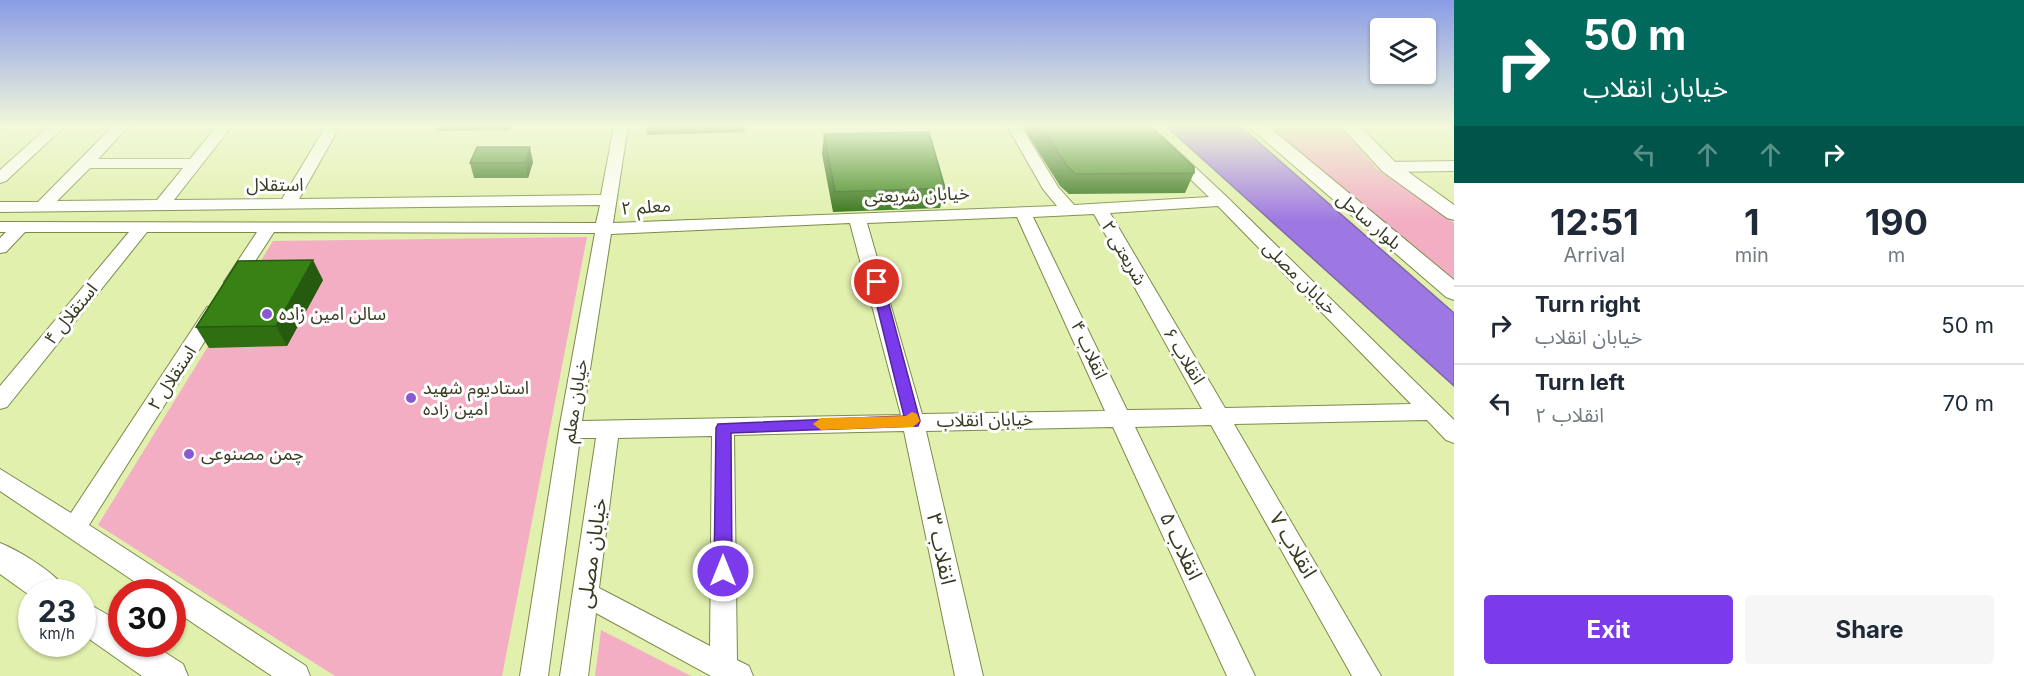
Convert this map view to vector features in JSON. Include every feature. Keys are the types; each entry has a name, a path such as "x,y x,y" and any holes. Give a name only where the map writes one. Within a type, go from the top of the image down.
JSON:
{"main road":[{"name":"بلوار ساحل","path":"1294,158 1454,292"},
{"path":"1380,158 1389,167 1454,214"},
{"path":"0,557 32,579"},
{"path":"143,657 171,676"}],"street":[{"path":"0,178 23,158"},
{"path":"42,207 90,158"},
{"path":"161,206 200,158"},
{"path":"287,205 315,158"},
{"name":"خیابان معلم","path":"534,676 570,430 616,158"},
{"path":"1033,158 1051,189 1070,210"},
{"name":"خیابان مصلی","path":"1176,158 1222,201 1454,434"},
{"path":"85,163 195,164"},
{"path":"1389,167 1454,166"},
{"name":"استقلال","path":"0,207 609,200"},
{"name":"خیابان شریعتی","path":"691,224 857,216 1099,209 1222,201"},
{"path":"546,227 551,202"},
{"name":"شریعتی ۲","path":"1099,209 1149,297"},
{"name":"انقلاب ۴","path":"1022,211 1120,417"},
{"name":"انقلاب ۳","path":"857,216 877,282 913,421 969,676"},
{"name":"معلم ۲","path":"605,229 691,224"},
{"path":"0,227 546,227 605,229"},
{"path":"0,248 21,227"},
{"name":"استقلال ۴","path":"0,401 142,227"},
{"name":"استقلال ۲","path":"74,528 269,227"},
{"name":"انقلاب ۶","path":"1149,297 1218,414"},
{"name":"خیابان انقلاب","path":"570,430 1218,414 1434,412"},
{"name":"انقلاب ۷","path":"1218,414 1367,676"},
{"name":"انقلاب ۵","path":"1120,417 1242,676"},
{"path":"587,595 731,671 723,428"},
{"name":"خیابان مصلی","path":"574,676 608,430"},
{"path":"0,479 151,579"},
{"path":"186,602 296,676"}],"shaded area":[{"path":"1201,158 1276,158 1454,313 1454,386"},
{"path":"1307,158 1367,158 1377,169 1454,223 1454,281"},
{"path":"587,237 502,676 335,676 98,525 273,241"},
{"path":"601,630 691,676 595,676"}],"building":[{"path":"472,158 527,158 525,163 470,163"},
{"path":"828,158 936,158 945,188 835,192"},
{"path":"1062,158 1184,158 1194,167 1194,173 1076,174"},
{"path":"313,260 276,326 196,327 238,261"}],"slow traffic":[{"path":"821,424 913,421 912,418"}],"place":[{"name":"سالن امین زاده","path":"267,314"},
{"name":"استادیوم شهید امین زاده","path":"411,398"},
{"name":"چمن مصنوعی","path":"189,454"}],"route":[{"path":"723,571 723,428 913,421 877,282"}]}
